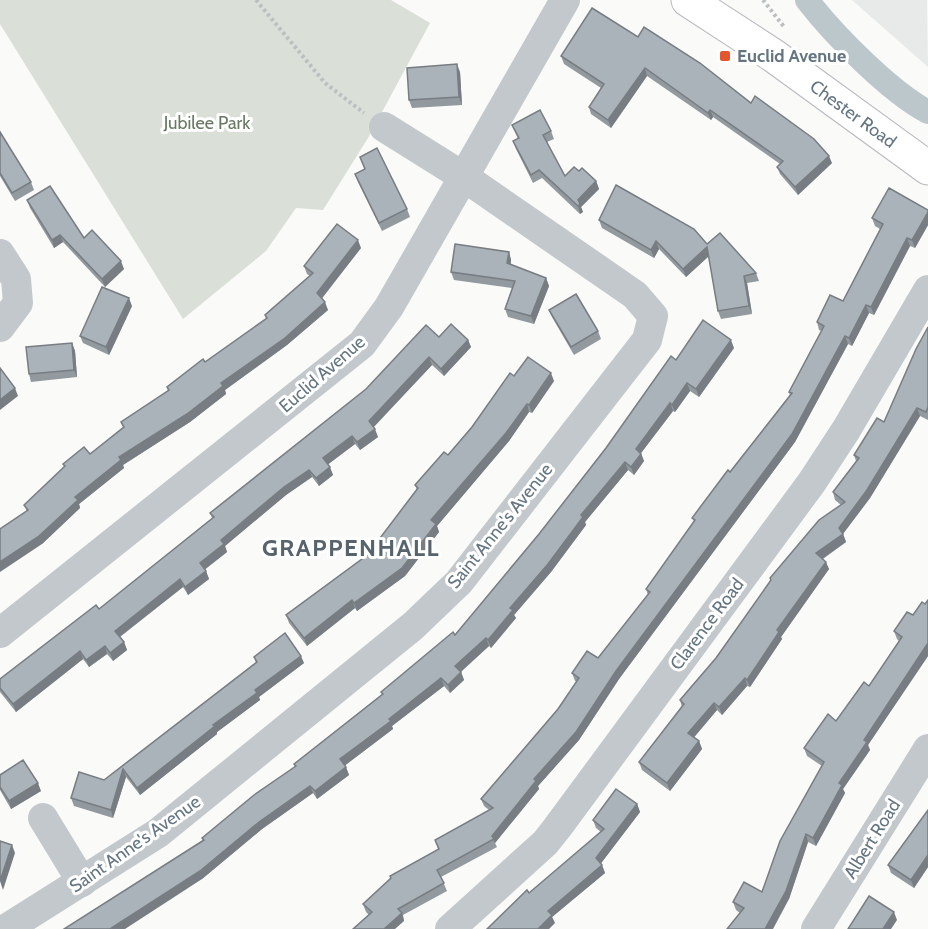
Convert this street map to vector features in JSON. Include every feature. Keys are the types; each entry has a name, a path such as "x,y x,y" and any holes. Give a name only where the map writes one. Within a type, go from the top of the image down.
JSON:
{"main road":[{"name":"Chester Road","path":"688,0 774,56 928,168"}],"street":[{"name":"Euclid Avenue","path":"0,633 362,344 389,307 565,0"},
{"path":"384,127 464,177"},
{"name":"Saint Anne's Avenue","path":"6,929 82,882 192,807 420,619 459,582 647,340 653,316 635,295 464,177"},
{"path":"0,254 16,279 18,303 0,327"},
{"name":"Clarence Road","path":"450,929 545,843 557,828 812,482 846,430 928,290"},
{"name":"Albert Road","path":"816,929 928,749"},
{"path":"43,818 82,882"}],"path":[{"path":"256,0 325,83 384,127"}],"shaded area":[{"path":"852,0 927,0 928,67"}],"green space":[{"name":"Jubilee Park","path":"0,0 391,0 430,23 368,138 323,210 296,208 266,251 183,319 0,24"}],"building":[{"path":"592,8 638,37 644,27 700,63 751,103 755,96 814,139 829,156 795,187 777,167 783,161 710,110 708,113 645,68 608,120 589,107 604,84 561,56"},
{"path":"457,64 459,97 409,100 407,68"},
{"path":"540,110 551,131 543,135 565,176 574,167 579,171 582,168 596,181 578,200 580,204 578,206 539,170 531,175 513,141 519,138 512,125"},
{"path":"0,132 31,182 12,193 0,173"},
{"path":"377,148 407,209 379,223 355,174 365,169 360,157"},
{"path":"616,185 694,229 707,244 720,233 756,273 744,276 749,306 718,311 707,247 683,269 656,241 651,250 599,220"},
{"path":"50,186 84,238 92,230 121,261 102,279 60,235 52,240 27,200"},
{"path":"889,188 928,212 912,240 907,238 871,307 866,305 849,338 845,336 792,434 616,671 576,732 534,779 536,781 492,836 494,839 437,870 444,883 398,909 402,913 384,929 353,929 372,912 363,904 391,878 390,876 439,849 435,840 493,808 481,799 558,709 579,678 572,673 587,651 598,658 650,592 646,589 695,520 692,518 728,470 730,472 792,393 789,392 824,326 817,322 830,295 843,301 883,224 872,218"},
{"path":"337,224 358,240 317,293 325,302 285,338 221,383 223,386 187,414 119,457 121,460 75,497 78,500 39,536 0,562 0,529 28,510 24,505 65,466 63,464 84,447 90,454 124,427 121,422 169,390 167,387 203,359 205,362 267,318 265,315 313,273 304,266"},
{"path":"455,244 509,252 507,263 546,278 531,316 505,309 515,281 451,272"},
{"path":"102,287 129,298 106,347 80,336"},
{"path":"576,294 598,331 571,347 549,310"},
{"path":"703,320 731,340 696,389 687,383 672,405 670,403 636,449 641,454 631,467 625,462 581,515 583,517 548,564 510,608 513,610 488,640 486,638 455,666 461,672 448,685 441,678 389,719 391,721 340,759 346,767 315,791 310,786 259,822 200,871 110,929 64,929 204,840 202,838 254,795 296,766 294,764 383,694 381,692 453,632 455,635 539,534 606,448 671,356 676,360"},
{"path":"451,324 468,340 441,369 429,357 369,421 375,429 357,442 352,436 323,458 330,467 316,478 309,470 284,487 221,540 224,544 200,563 206,571 185,587 180,579 115,631 124,642 110,653 105,646 86,660 80,651 13,704 0,688 0,679 96,605 99,609 214,517 210,513 366,389 426,325 439,337"},
{"path":"928,327 928,407 926,412 917,408 867,490 839,528 843,534 816,553 826,562 777,630 779,632 747,680 745,678 719,707 714,703 688,733 699,741 667,783 639,762 684,704 680,700 716,658 771,580 770,578 819,520 845,502 833,492 859,458 854,455 877,418 884,422"},
{"path":"72,343 74,370 29,374 26,347"},
{"path":"528,357 551,373 529,405 527,404 506,433 431,520 436,524 402,568 354,603 352,600 304,638 286,615 385,542 380,538 418,488 415,485 444,452 448,455 472,427 510,373 514,376"},
{"path":"0,368 15,388 0,400"},
{"path":"928,600 928,643 864,740 867,742 839,783 842,785 813,838 806,834 786,891 765,929 727,929 744,908 733,902 744,882 762,892 780,841 824,762 804,748 828,714 836,721 864,682 869,686 902,637 894,631 907,612 913,615 922,602 925,604"},
{"path":"285,633 301,656 255,690 257,693 213,725 215,726 137,788 123,769 111,810 71,798 79,772 104,780 257,662 254,657"},
{"path":"23,760 38,783 9,801 0,787 0,775"},
{"path":"616,789 637,804 596,858 602,865 548,911 552,915 538,929 487,929 527,890 529,893 604,829 593,820"},
{"path":"928,810 928,855 911,880 888,865"},
{"path":"0,841 12,845 0,881"},
{"path":"869,896 894,912 883,929 848,929"}],"waterway":[{"path":"807,0 832,29 880,77 896,91 928,112"}],"place":[{"name":"Euclid Avenue","path":"725,56"}],"district":[{"name":"GRAPPENHALL","path":"351,548"}]}
